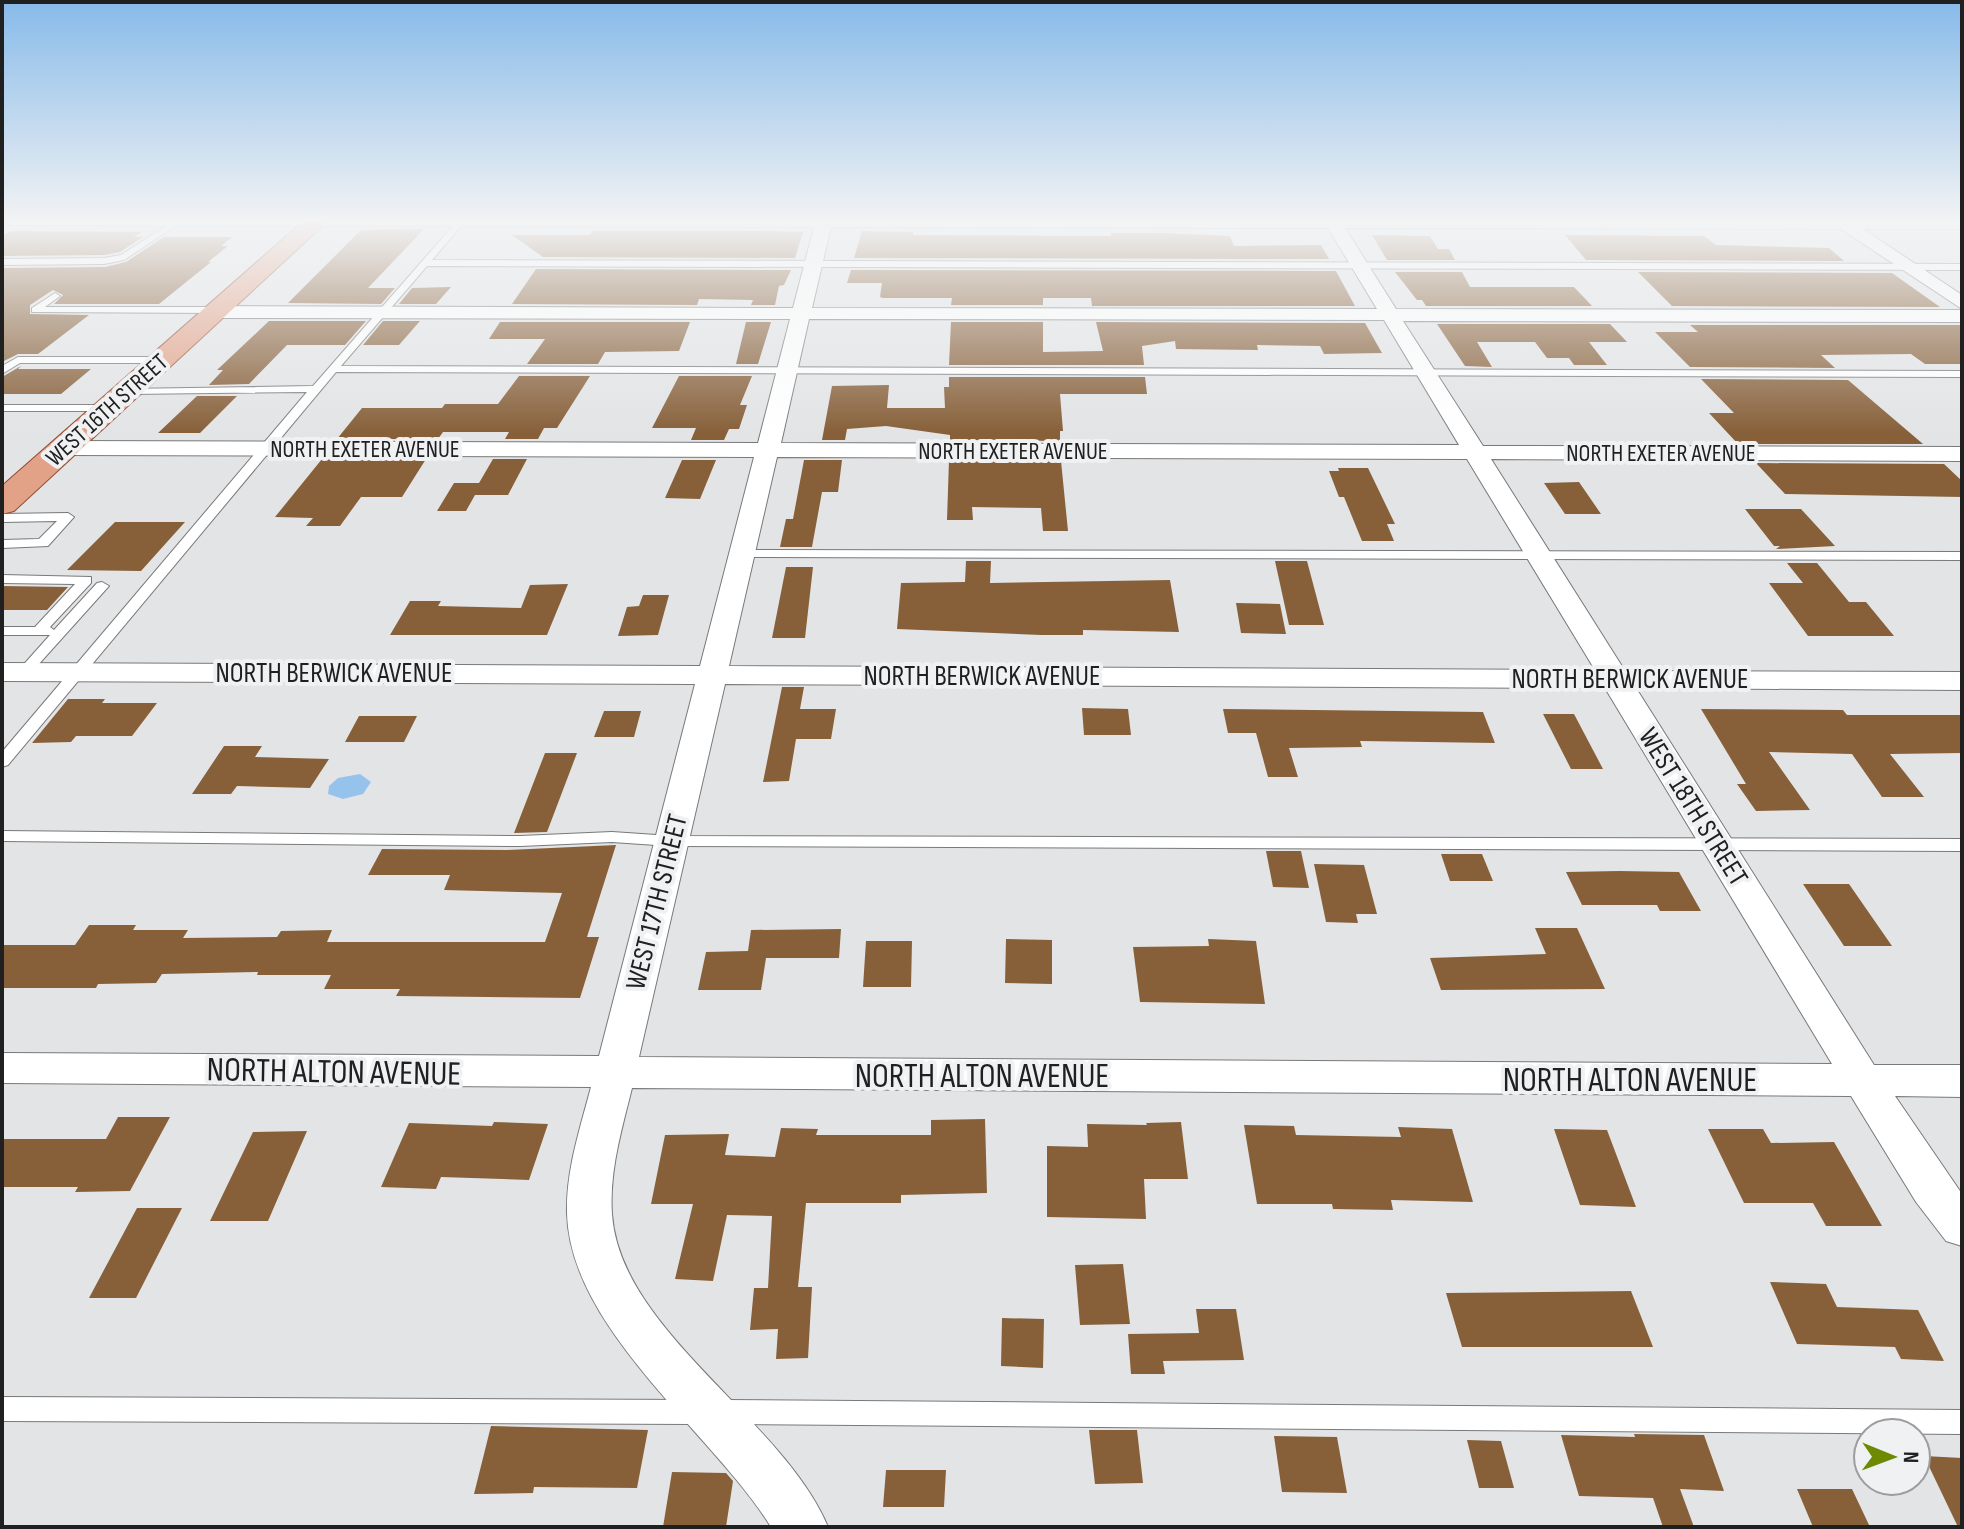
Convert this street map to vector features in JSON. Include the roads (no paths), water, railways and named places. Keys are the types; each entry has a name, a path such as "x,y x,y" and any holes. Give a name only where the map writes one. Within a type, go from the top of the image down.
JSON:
{"main road":[{"name":"WEST 16TH STREET","path":"4,504 240,290"}],"street":[{"name":"WEST 17TH STREET","path":"801,1527 759,1466 723,1425 707,1412 625,1311 596,1248 591,1226 590,1183 807,290"},
{"name":"WEST 18TH STREET","path":"1374,290 1863,1081 1932,1189 1962,1227"},
{"path":"1943,290 1962,303"},
{"path":"217,311 1962,316"},
{"name":"NORTH EXETER AVENUE","path":"64,448 1962,454"},
{"name":"NORTH BERWICK AVENUE","path":"13,672 1962,681"},
{"name":"NORTH ALTON AVENUE","path":"2,1068 1962,1081"}],"lane":[{"path":"2,762 264,449 402,290"},
{"path":"55,296 35,310 217,311"},
{"path":"2,360 162,360"},
{"path":"2,371 18,360"},
{"path":"333,369 1962,374"},
{"path":"2,408 316,389"},
{"path":"2,544 43,543 68,517 4,504"},
{"path":"742,554 1962,556"},
{"path":"2,579 86,580 39,631"},
{"path":"13,672 61,631 102,586"},
{"path":"2,631 61,631"},
{"path":"2,836 520,841 612,837 671,841 1962,845"},
{"path":"2,1409 1962,1422"}],"water":[{"path":"360,774 371,782 363,794 343,799 328,794 329,786 338,778"}]}
